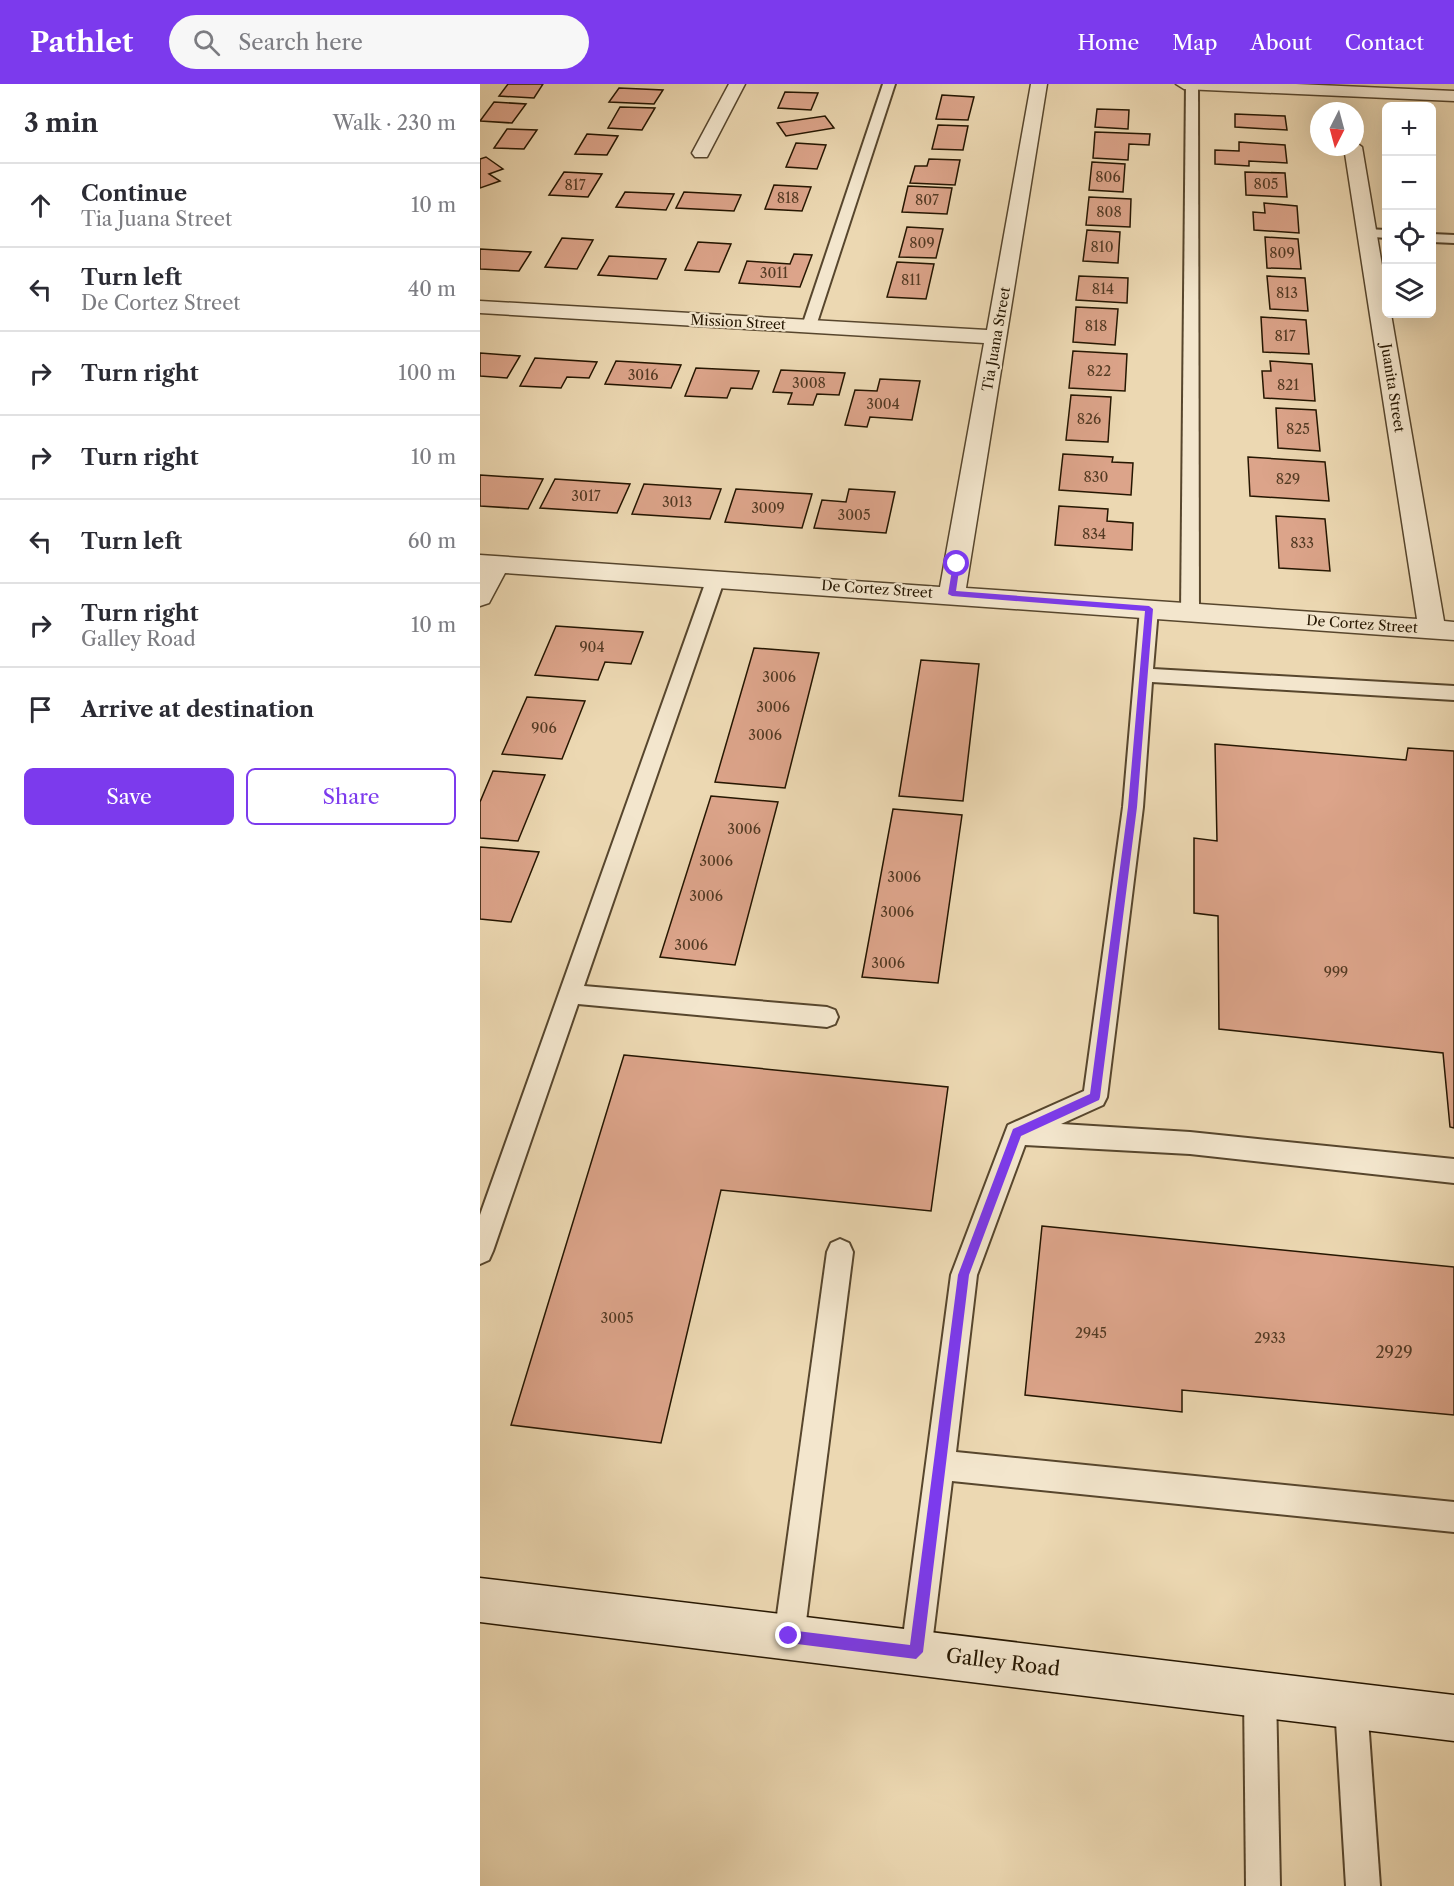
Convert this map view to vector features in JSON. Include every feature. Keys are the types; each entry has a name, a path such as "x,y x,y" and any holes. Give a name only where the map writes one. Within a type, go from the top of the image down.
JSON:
{"street":[{"path":"701,153 737,84"},
{"name":"Tia Juana Street","path":"952,594 1039,84"},
{"path":"1184,84 1286,86 1454,96"},
{"path":"1344,91 1346,102"},
{"name":"Juanita Street","path":"1356,156 1377,233 1443,630"},
{"name":"Mission Street","path":"480,308 997,337"},
{"path":"480,597 488,563"},
{"name":"De Cortez Street","path":"488,563 1443,630"},
{"name":"Galley Road","path":"480,1600 1454,1718"}],"lane":[{"path":"809,326 889,84"},
{"path":"1190,612 1192,84"},
{"path":"1436,238 1454,239"},
{"path":"480,1251 716,578"},
{"path":"916,1652 964,1275 1017,1132 1095,1097 1133,807 1149,609"},
{"path":"1143,675 1454,693"},
{"path":"570,994 827,1017"},
{"path":"1017,1132 1190,1143 1454,1171"},
{"path":"789,1636 840,1252"},
{"path":"939,1465 1454,1517"},
{"path":"1260,1693 1263,1886"},
{"path":"1351,1705 1363,1886"}],"building":[{"path":"508,84 543,84 534,98 499,96"},
{"path":"619,88 663,90 654,104 609,102"},
{"path":"785,92 818,93 811,110 778,108"},
{"path":"942,95 974,97 968,120 936,119"},
{"path":"494,102 526,104 512,123 480,121"},
{"path":"620,107 655,108 642,130 608,128"},
{"path":"1097,109 1129,110 1128,129 1095,127"},
{"path":"1235,114 1285,116 1287,130 1235,127"},
{"path":"825,116 834,128 786,136 777,123"},
{"path":"938,125 968,126 963,150 932,149"},
{"path":"507,129 537,130 524,149 494,148"},
{"path":"1095,132 1150,134 1149,145 1129,144 1128,160 1093,158"},
{"path":"587,134 618,136 607,155 575,154"},
{"path":"1239,142 1285,145 1287,163 1249,161 1249,166 1215,164 1215,150 1239,151"},
{"path":"796,143 826,145 817,169 786,167"},
{"path":"486,157 503,169 489,174 500,181 480,188 480,159"},
{"path":"929,159 960,160 955,185 910,183 915,166 927,166"},
{"path":"1092,162 1125,164 1123,192 1089,190"},
{"path":"564,172 602,174 588,197 549,195"},
{"path":"1245,172 1285,173 1287,197 1246,195"},
{"path":"774,185 811,187 802,211 765,209"},
{"path":"908,186 952,188 947,214 902,212"},
{"path":"625,192 674,194 666,210 616,207"},
{"path":"684,192 741,195 734,211 676,208"},
{"path":"1089,197 1131,199 1130,227 1086,225"},
{"path":"1264,203 1297,206 1299,233 1254,230 1253,212 1265,213"},
{"path":"907,227 943,229 936,258 899,257"},
{"path":"1087,230 1120,232 1118,263 1083,261"},
{"path":"1265,237 1298,239 1301,269 1267,268"},
{"path":"562,238 593,240 577,269 545,267"},
{"path":"698,242 731,244 719,272 685,270"},
{"path":"480,249 531,252 519,271 480,269"},
{"path":"794,254 812,255 800,287 739,283 747,261 790,264"},
{"path":"609,256 666,259 657,279 598,275"},
{"path":"897,262 934,264 926,299 887,297"},
{"path":"1079,276 1128,278 1127,303 1076,300"},
{"path":"1267,276 1305,278 1308,311 1270,309"},
{"path":"1076,307 1118,309 1115,345 1073,342"},
{"path":"1261,317 1306,320 1309,354 1263,352"},
{"path":"1073,351 1127,354 1125,391 1069,388"},
{"path":"480,353 520,356 507,378 480,376"},
{"path":"535,358 597,362 589,378 567,377 561,388 520,386"},
{"path":"616,361 681,365 671,388 605,384"},
{"path":"1270,361 1312,364 1315,401 1264,398 1262,371 1271,371"},
{"path":"696,368 759,371 752,389 731,388 727,398 685,396"},
{"path":"781,370 845,373 839,395 817,394 813,405 788,404 792,393 773,392"},
{"path":"880,379 920,381 912,420 870,417 867,427 845,425 855,390 877,391"},
{"path":"1071,395 1111,397 1108,442 1066,440"},
{"path":"1276,408 1316,410 1320,451 1278,448"},
{"path":"1063,454 1113,457 1112,462 1133,463 1131,495 1059,490"},
{"path":"1248,457 1325,462 1329,501 1250,496"},
{"path":"480,475 543,479 528,509 480,506"},
{"path":"555,479 630,484 617,513 540,508"},
{"path":"644,484 721,489 710,519 632,514"},
{"path":"736,489 812,494 802,528 725,522"},
{"path":"849,489 895,492 886,533 814,528 822,500 846,502"},
{"path":"1059,506 1108,509 1107,521 1133,523 1132,550 1055,545"},
{"path":"1276,516 1325,519 1330,571 1279,568"},
{"path":"556,626 643,632 631,664 605,662 598,680 535,675"},
{"path":"754,648 819,653 785,788 715,782"},
{"path":"921,660 979,664 963,801 899,796"},
{"path":"527,697 585,701 562,759 502,754"},
{"path":"1215,744 1406,760 1408,748 1454,751 1454,1128 1450,1127 1443,1053 1219,1029 1218,916 1194,913 1194,838 1217,841"},
{"path":"493,771 545,775 518,841 480,838 480,802"},
{"path":"711,796 778,802 735,965 660,957"},
{"path":"893,809 962,815 938,983 862,977"},
{"path":"480,847 539,852 511,922 480,919"},
{"path":"624,1055 948,1087 931,1211 721,1190 661,1443 511,1425"},
{"path":"1042,1226 1454,1267 1454,1415 1182,1390 1182,1412 1025,1395"}],"route":[{"path":"789,1636 916,1652 964,1275 1017,1132 1095,1097 1133,807 1149,609 952,594 957,564"}]}
